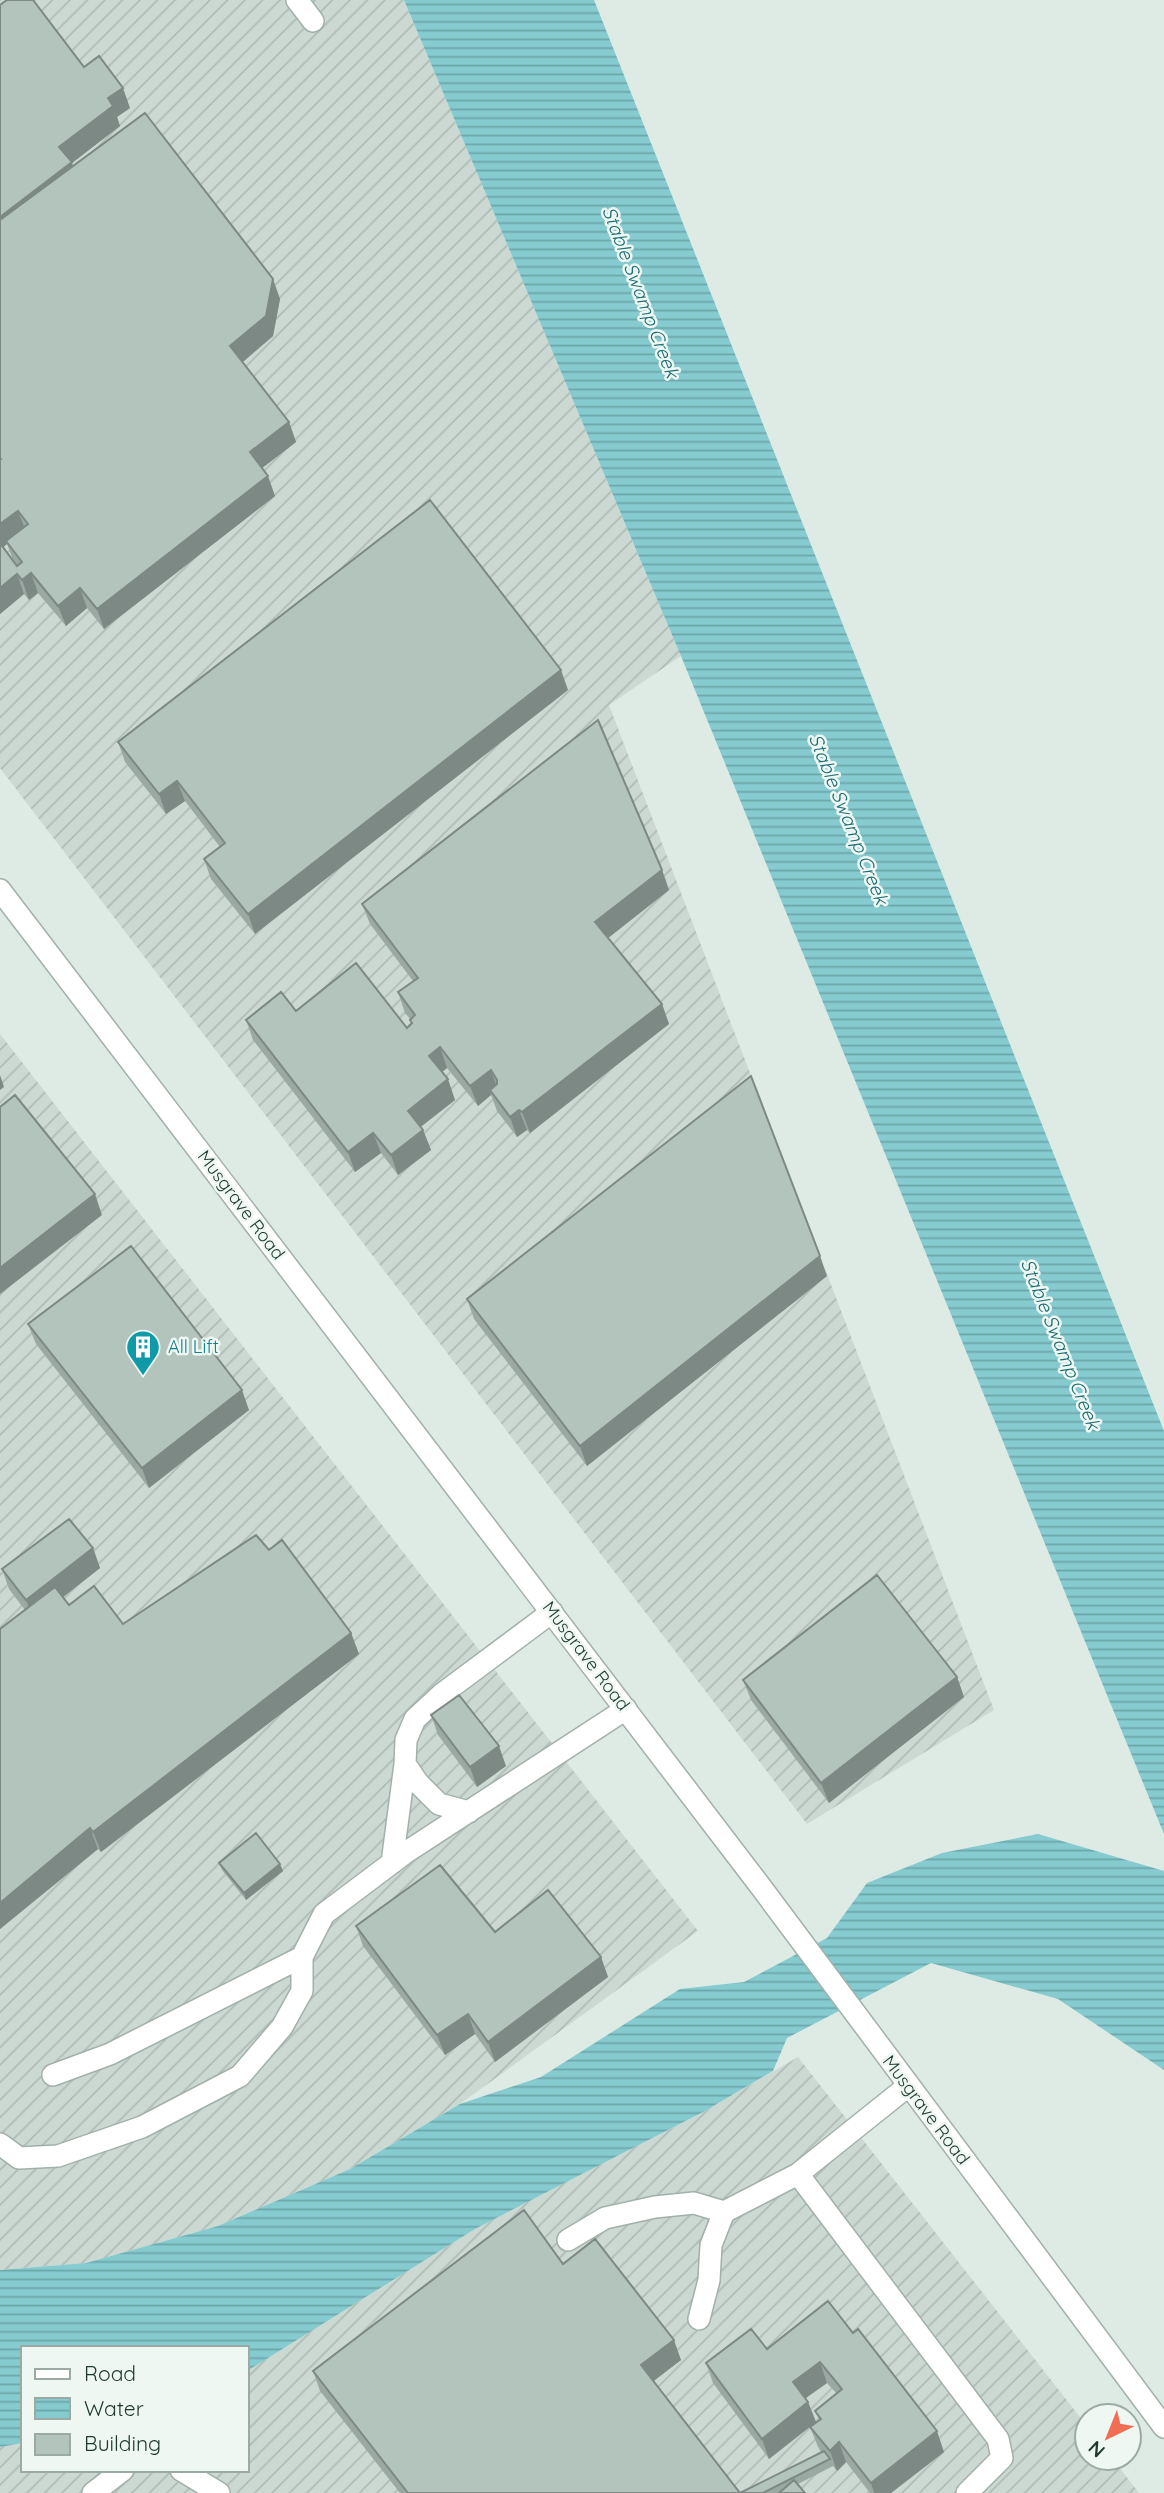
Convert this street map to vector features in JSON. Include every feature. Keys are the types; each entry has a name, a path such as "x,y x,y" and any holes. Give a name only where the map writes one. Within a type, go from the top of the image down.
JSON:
{"street":[{"path":"297,0 313,21"},
{"name":"Musgrave Road","path":"0,890 764,1891 1164,2427"},
{"path":"392,1863 406,1740 415,1719 443,1694 552,1612"},
{"path":"0,2144 19,2158 58,2156 142,2127 240,2076 282,2027 302,1991 302,1956 324,1914 392,1863 626,1709"},
{"path":"405,1765 439,1804 469,1812"},
{"path":"53,2075 110,2054 302,1956"},
{"path":"699,2319 709,2280 711,2245 724,2212 798,2174 908,2086"},
{"path":"798,2174 998,2439 1002,2458 967,2493"},
{"path":"568,2240 605,2218 655,2207 694,2203 724,2212"},
{"path":"93,2493 120,2472"},
{"path":"184,2472 219,2493"}],"shaded area":[{"path":"0,0 404,0 681,656 609,705 994,1710 807,1824 0,768"},
{"path":"0,1034 698,1931 460,2104 350,2169 218,2226 86,2263 0,2270"},
{"path":"798,2057 1073,2408 1073,2472 1123,2472 1139,2493 0,2493 0,2447 21,2443 21,2472 248,2472 248,2370 475,2229 705,2111"}],"water":[{"name":"Stable Swamp Creek","path":"404,0 594,0 1164,1431 1164,1834 681,656"},
{"path":"1038,1834 1164,1871 1164,2070 1058,1999 931,1963 787,2038 773,2071 705,2111 475,2229 248,2370 248,2346 21,2346 21,2443 0,2447 0,2270 86,2263 218,2226 350,2169 460,2104 541,2077 680,1989 744,1982 827,1938 867,1883 942,1853"}],"building":[{"path":"7,0 33,0 84,67 99,56 123,88 108,98 113,106 59,147 72,162 0,217 0,5"},
{"path":"145,113 273,279 266,316 230,346 289,422 250,452 268,476 97,609 80,588 58,606 31,573 22,580 17,574 0,588 0,543 17,566 22,562 6,541 28,524 18,511 0,524 0,220"},
{"path":"430,500 561,670 248,914 204,859 225,843 177,781 159,794 118,742"},
{"path":"598,720 662,870 595,922 662,1004 522,1112 519,1110 510,1117 490,1090 497,1084 491,1070 470,1086 440,1047 429,1056 448,1079 408,1111 423,1130 391,1155 373,1133 348,1152 246,1020 281,992 296,1011 356,963 407,1028 415,1015 398,992 418,978 362,904"},
{"path":"751,1076 820,1256 580,1446 467,1299"},
{"path":"15,1095 95,1194 0,1268 0,1107"},
{"name":"All Lift","path":"131,1246 242,1390 142,1468 28,1324"},
{"path":"69,1519 93,1548 26,1600 2,1569"},
{"path":"256,1535 269,1550 282,1540 351,1633 93,1832 90,1828 0,1903 0,1629 55,1587 69,1605 94,1586 123,1624"},
{"path":"877,1575 957,1677 821,1783 743,1680"},
{"path":"459,1695 499,1746 470,1767 431,1715"},
{"path":"256,1833 280,1864 244,1893 219,1863"},
{"path":"440,1865 495,1932 548,1890 601,1957 488,2042 468,2014 437,2035 356,1926"},
{"path":"524,2210 563,2264 595,2239 674,2340 641,2365 740,2493 408,2493 313,2371"},
{"path":"828,2301 853,2333 858,2329 937,2431 871,2483 839,2442 830,2451 810,2427 821,2419 815,2411 842,2389 820,2362 793,2382 808,2402 762,2439 706,2363 751,2329 767,2349"},
{"path":"824,2451 830,2459 763,2493 740,2493"},
{"path":"794,2480 805,2493 779,2493"}],"place":[{"name":"All Lift","path":"143,1377"}]}
